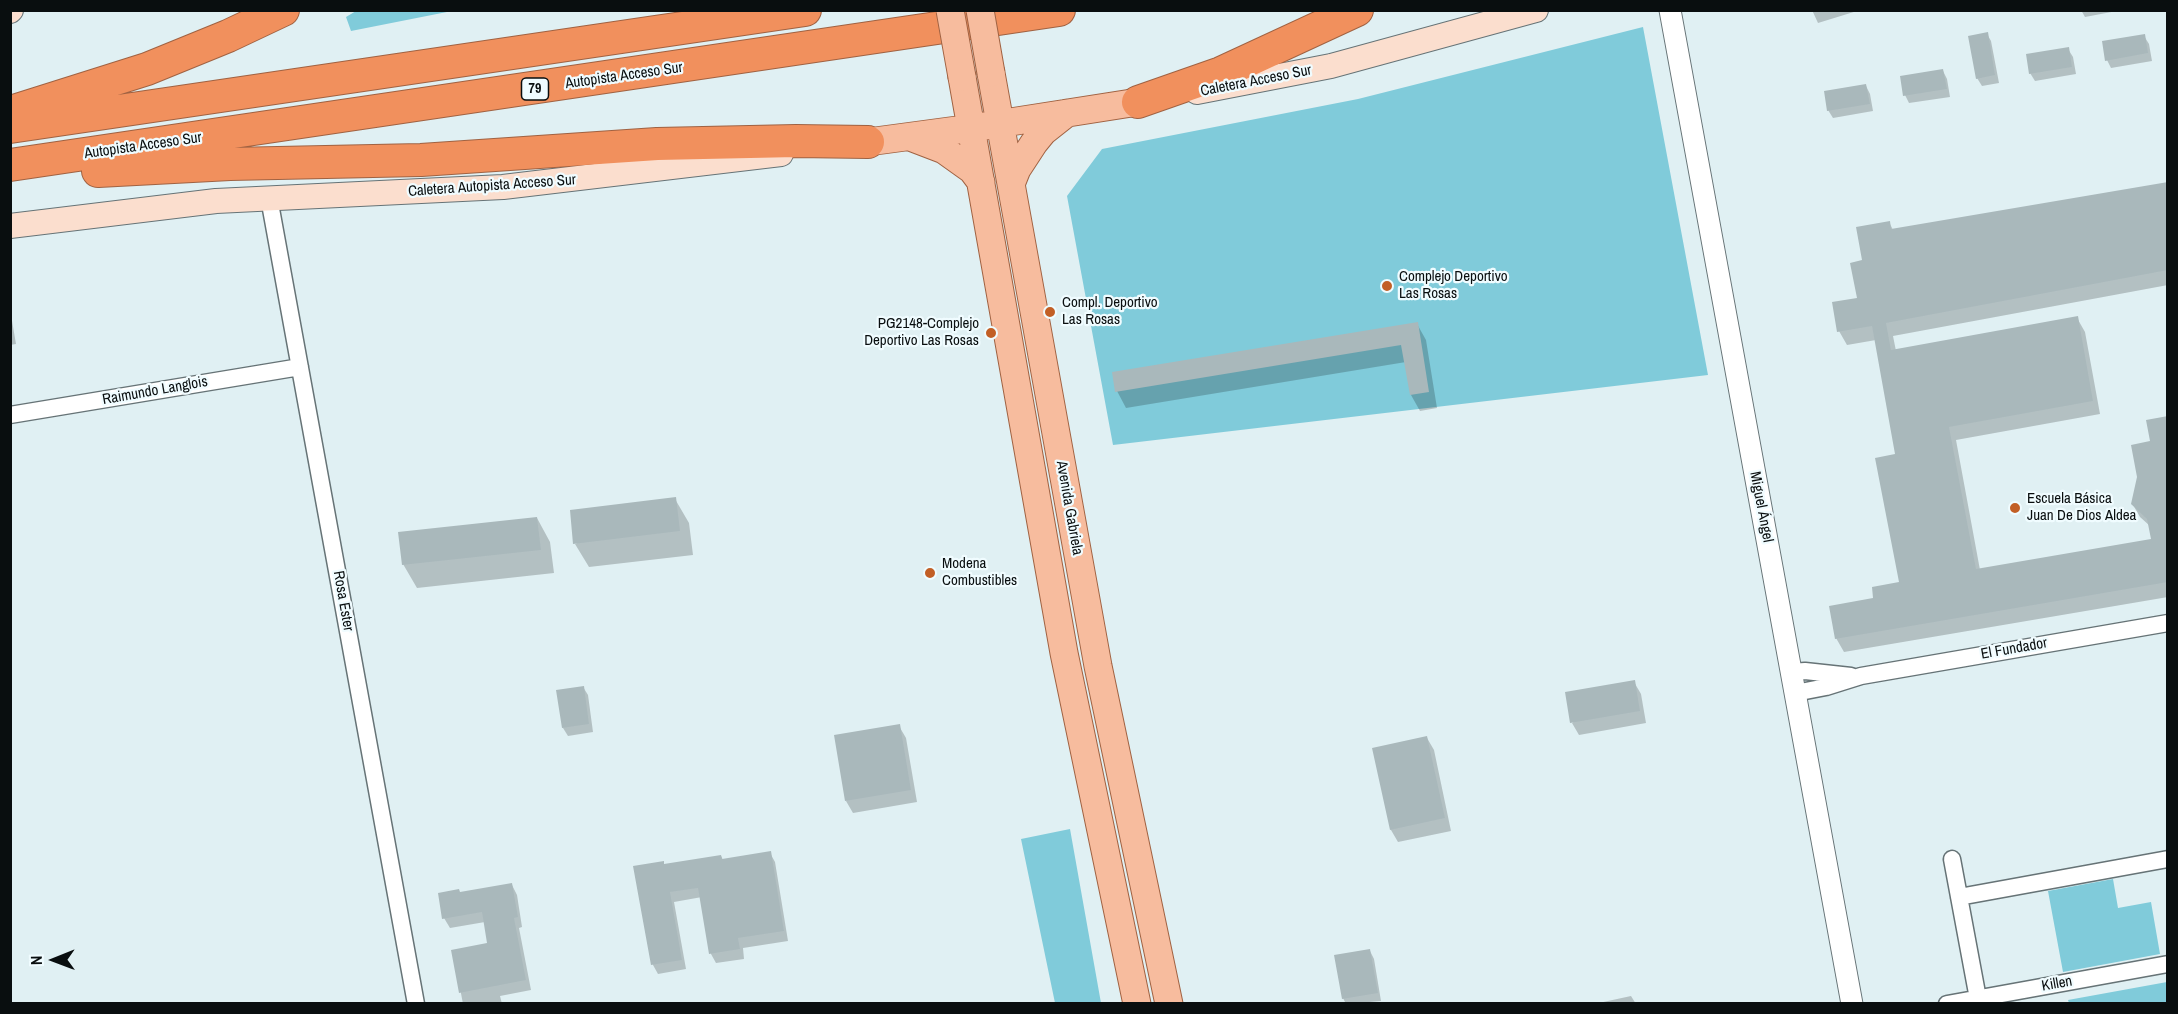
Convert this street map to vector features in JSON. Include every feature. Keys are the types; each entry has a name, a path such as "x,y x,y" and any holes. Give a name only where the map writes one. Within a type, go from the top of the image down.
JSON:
{"highway":[{"path":"10,112 147,69 228,36 283,10"},
{"path":"10,127 805,10"},
{"name":"Autopista Acceso Sur","path":"10,165 858,42 1059,10"},
{"path":"1138,102 1221,73 1357,10"},
{"path":"10,175 231,164 421,160 669,143 868,142"}],"main road":[{"name":"Avenida Gabriela","path":"950,10 1064,653 1137,1004"},
{"name":"Avenida Gabriela","path":"980,10 1096,655 1169,1004"},
{"name":"Caletera Acceso Sur","path":"972,128 1209,91 1331,66 1536,10"},
{"path":"1011,184 1034,143 1067,113"},
{"name":"Caletera Autopista Acceso Sur","path":"10,226 216,201 503,187 705,164 972,128"},
{"path":"908,137 944,150 972,170 981,182"}],"street":[{"name":"Miguel Ángel","path":"1670,10 1852,1004"},
{"name":"Rosa Ester","path":"269,198 416,1004"},
{"name":"Raimundo Langlois","path":"10,415 300,367"},
{"name":"El Fundador","path":"1793,683 1861,676 2168,623"},
{"path":"1952,859 1979,1001"},
{"path":"1959,897 2168,859"},
{"name":"Killen","path":"1947,1004 1979,1001 2168,964"}],"shaded area":[{"path":"356,11 452,11 351,31 346,17"},
{"name":"Complejo Deportivo Las Rosas","path":"1643,27 1708,375 1113,445 1067,196 1102,149 1358,99"},
{"path":"1070,829 1101,1003 1055,1003 1021,839"},
{"path":"2113,879 2118,908 2151,902 2160,954 2063,972 2048,891"},
{"path":"2167,982 2167,1003 2069,1003 2068,1000"}],"building":[{"path":"1988,32 1995,75 1976,79 1968,36"},
{"path":"2145,34 2148,53 2105,61 2102,41"},
{"path":"2069,47 2072,67 2029,74 2026,54"},
{"path":"1943,69 1947,89 1903,96 1900,76"},
{"path":"1866,84 1870,104 1827,111 1824,91"},
{"path":"2168,182 2168,270 1886,323 1891,350 2078,316 2093,401 1949,427 1976,569 2151,539 2147,519 2131,504 2137,477 2131,445 2150,441 2146,420 2168,416 2168,582 1835,639 1829,606 1873,598 1872,587 1899,582 1875,458 1895,454 1872,326 1837,332 1832,302 1857,298 1850,263 1862,260 1856,227 1890,221 1891,229"},
{"path":"1418,322 1429,392 1410,395 1401,345 1115,392 1112,372"},
{"path":"676,497 680,531 573,544 570,510"},
{"path":"537,517 541,550 402,565 398,532"},
{"path":"1635,680 1640,711 1570,723 1565,692"},
{"path":"584,686 589,724 562,728 556,690"},
{"path":"900,724 911,790 845,801 834,735"},
{"path":"1427,736 1445,818 1390,830 1372,748"},
{"path":"771,851 784,931 738,938 740,949 709,954 698,888 670,892 682,960 651,965 633,866 664,861 664,864 721,855 722,859"},
{"path":"512,883 518,917 514,918 526,980 459,993 451,950 487,943 482,912 442,919 438,893 459,889 460,892"},
{"path":"1370,949 1378,993 1342,999 1334,955"}],"place":[{"name":"Complejo Deportivo Las Rosas","path":"1387,286"},
{"name":"Compl. Deportivo Las Rosas","path":"1050,312"},
{"name":"PG2148-Complejo Deportivo Las Rosas","path":"991,333"},
{"name":"Escuela Básica Juan De Dios Aldea","path":"2015,508"},
{"name":"Modena Combustibles","path":"930,573"}]}
